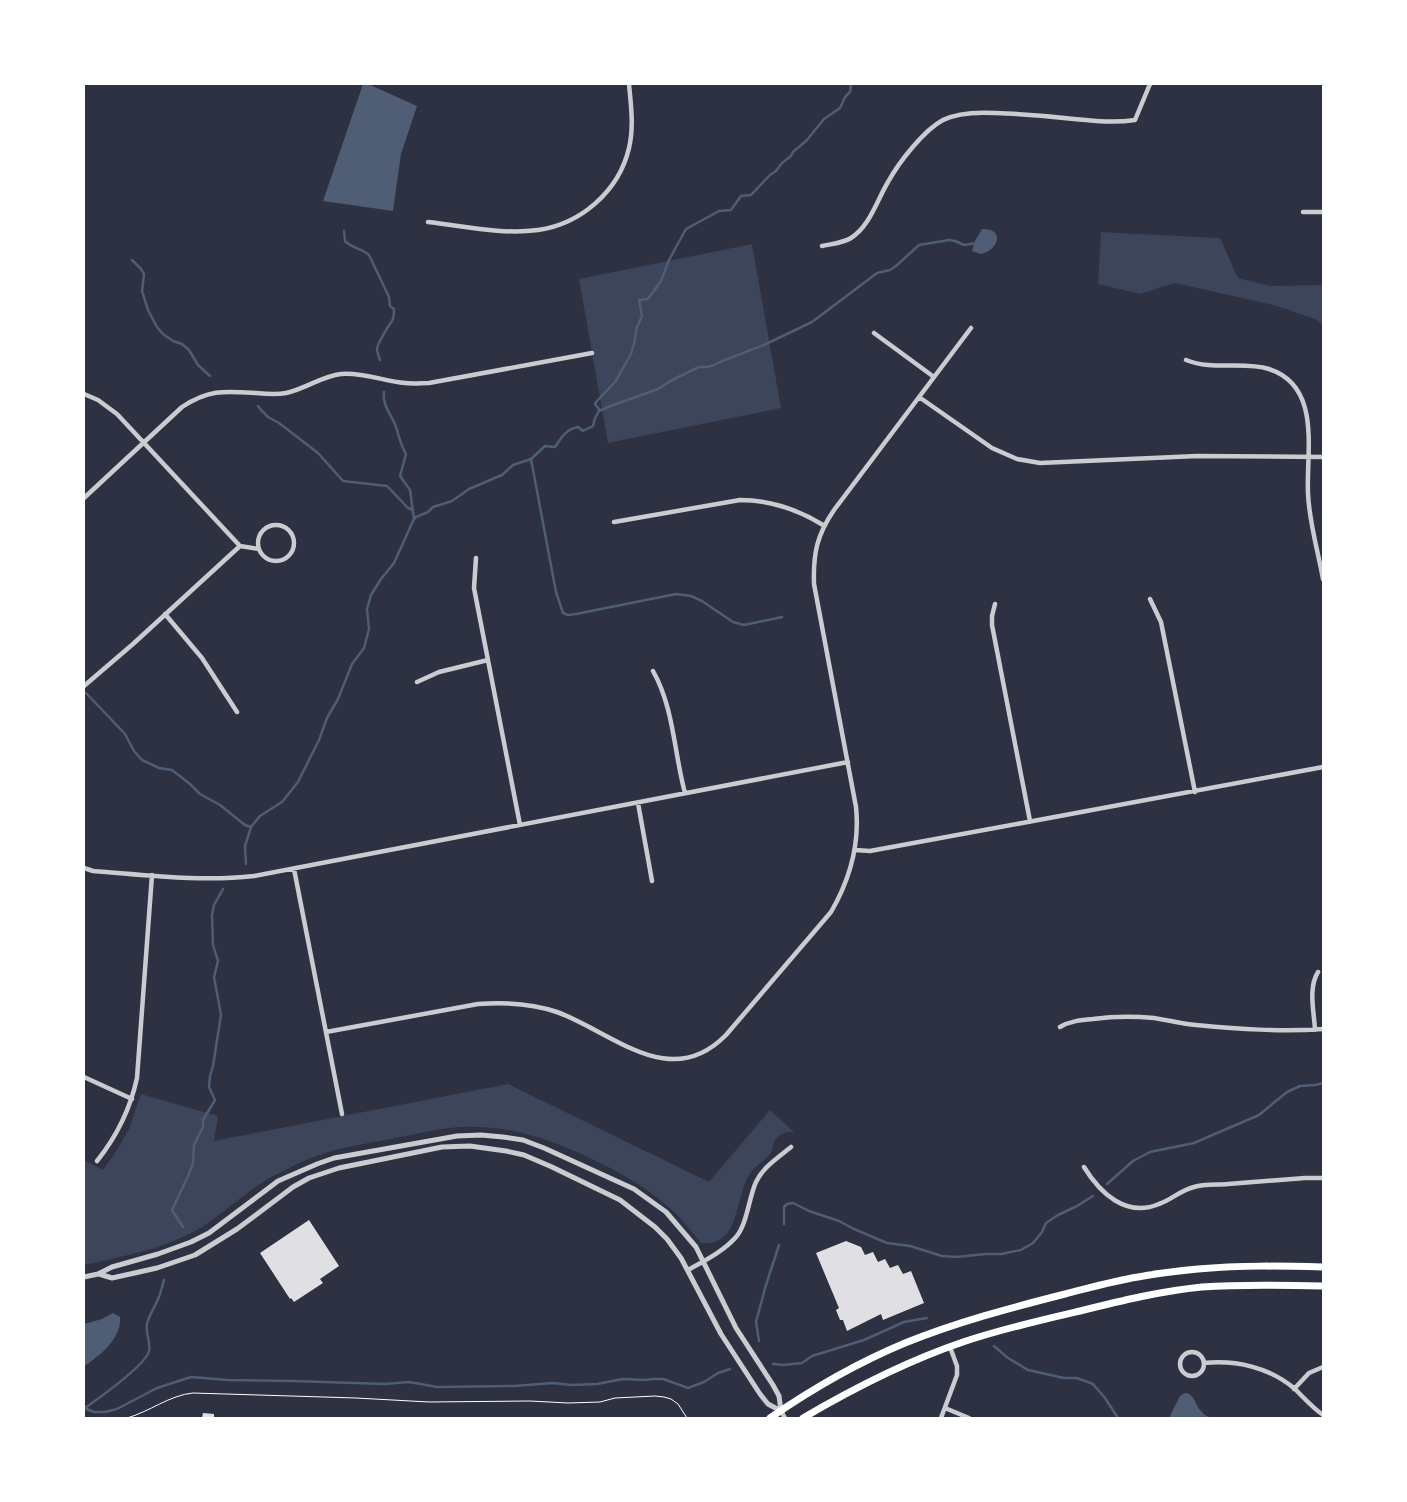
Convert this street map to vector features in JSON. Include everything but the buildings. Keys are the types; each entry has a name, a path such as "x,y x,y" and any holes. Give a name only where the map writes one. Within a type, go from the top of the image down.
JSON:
{"main road":[{"path":"770,1418 835,1377 905,1343 954,1324 1020,1305 1138,1276 1197,1269 1256,1266 1323,1267"},
{"path":"803,1418 843,1394 912,1361 1026,1323 1144,1295 1202,1287 1259,1284 1323,1286"}],"street":[{"path":"428,222 499,230 538,230 561,224 586,211 612,186 629,149 632,117 629,84"},
{"path":"822,246 850,239 860,232 874,210 888,181 909,152 929,130 945,119 960,114 982,112 1106,122 1135,120 1150,84"},
{"path":"1303,212 1323,212"},
{"path":"326,1032 478,1004 501,1002 536,1006 559,1013 649,1056 671,1060 698,1056 713,1047 726,1035 831,912 843,890 855,850 857,818 814,584 815,551 823,526 971,328"},
{"path":"874,333 934,377"},
{"path":"84,498 182,406 194,398 211,393 284,393 340,374 360,375 406,384 429,383 592,353"},
{"path":"1186,360 1201,365 1269,369 1290,382 1298,392 1307,414 1308,493 1323,579"},
{"path":"84,394 98,400 117,414 240,546 259,549 270,560 282,561 293,551 294,538 283,527 273,526 267,528 262,533 259,538 259,549"},
{"path":"919,397 992,448 1003,454 1028,461 1054,463 1197,456 1323,457"},
{"path":"614,522 740,500 751,500 769,502 786,507 823,526"},
{"path":"84,686 240,546"},
{"path":"476,558 474,588 520,825"},
{"path":"1150,599 1161,622 1195,792"},
{"path":"995,604 992,625 1030,821"},
{"path":"165,614 202,658 237,712"},
{"path":"417,682 439,672 488,660"},
{"path":"653,672 660,682 666,699 685,793"},
{"path":"84,868 93,871 200,879 254,876 848,762"},
{"path":"855,850 870,852 1323,767"},
{"path":"638,802 652,881"},
{"path":"294,869 342,1114"},
{"path":"97,1161 109,1146 132,1099 139,1066 152,875"},
{"path":"1315,1030 1312,992 1314,978 1318,972"},
{"path":"1060,1027 1078,1021 1118,1016 1154,1018 1192,1025 1246,1030 1323,1029"},
{"path":"84,1077 132,1099"},
{"path":"84,1277 98,1274 112,1267 191,1242 208,1233 278,1181 334,1158 457,1136 503,1137 544,1148 634,1189 666,1212 696,1247 736,1328 773,1385 785,1418"},
{"path":"688,1270 737,1237 760,1174 791,1146"},
{"path":"98,1274 112,1278 157,1268 195,1255 236,1229 292,1186 339,1168 442,1147 489,1147 524,1155 552,1166 620,1200 655,1227 681,1258 735,1357 768,1404 781,1411"},
{"path":"1084,1167 1105,1194 1116,1202 1138,1208 1158,1205 1193,1187 1323,1178"},
{"path":"941,1418 957,1375 957,1366 950,1347"},
{"path":"1192,1352 1200,1356 1204,1363 1202,1370 1197,1376 1193,1377 1183,1373 1180,1366 1184,1355 1192,1352"},
{"path":"1204,1363 1225,1362 1253,1367 1277,1377 1294,1389 1323,1415"},
{"path":"1294,1389 1309,1373 1323,1367"},
{"path":"945,1408 969,1418"}],"path":[{"path":"126,1418 177,1396 193,1393 429,1402 530,1401 568,1403 600,1402 615,1398 654,1396 671,1399 678,1404 687,1418"}],"shaded area":[{"path":"363,84 368,84 417,106 401,154 393,211 323,201"},
{"path":"982,229 994,232 997,235 997,240 992,248 981,254 972,251"},
{"path":"1101,232 1220,238 1238,278 1270,286 1323,285 1323,325 1315,319 1277,306 1175,283 1140,294 1098,284"},
{"path":"752,244 781,408 608,443 579,279"},
{"path":"508,1084 709,1182 770,1110 794,1132 788,1132 778,1137 774,1142 771,1153 749,1175 736,1214 727,1233 721,1239 711,1243 701,1243 676,1214 639,1185 581,1154 515,1131 461,1127 434,1130 353,1146 312,1158 269,1178 205,1225 177,1240 146,1250 84,1265 84,1160 103,1170 129,1129 141,1094 218,1116 214,1141"},
{"path":"113,1313 120,1317 120,1325 114,1339 103,1352 84,1366 84,1324 102,1319"},
{"path":"1185,1393 1191,1395 1203,1414 1212,1418 1169,1418 1180,1396"}],"waterway":[{"path":"599,411 595,404 596,402 615,382 631,354 637,327 642,316 639,300 648,299 661,281 669,260 686,229 719,211 731,210 741,196 751,195 807,140 824,119 840,108 845,97 850,92 851,84"},
{"path":"344,231 345,241 369,255 389,297 390,306 394,309 393,320 383,335 377,349 380,360"},
{"path":"246,864 245,846 251,827 260,816 282,802 298,782 319,740 327,718 338,699 352,664 364,648 369,629 367,609 371,595 394,563 416,517 428,512 433,507 452,501 469,489 502,475 513,465 531,459 545,446 555,447 564,434 570,430 578,427 583,431 593,426 599,411 658,389 699,367 714,365 766,344 812,322 877,273 890,270 896,266 919,245 949,240 964,245 977,243"},
{"path":"132,260 144,274 142,291 148,310 157,327 163,334 189,350 198,365 210,376"},
{"path":"384,392 386,406 406,454 400,476 410,490 414,519"},
{"path":"258,406 268,417 279,423 318,453 343,481 387,486 408,508 413,510"},
{"path":"531,459 556,592 563,613 568,615 576,614 676,594 691,596 702,601 733,622 744,625 782,617"},
{"path":"86,693 125,734 134,751 142,760 159,768 172,770 200,794 220,805 245,825 251,827"},
{"path":"183,1227 172,1210 193,1163 194,1145 203,1127 203,1120 215,1100 209,1087 221,1015 214,977 218,961 213,945 212,915 214,905 223,889"},
{"path":"1107,1184 1133,1161 1150,1152 1194,1143 1259,1115 1287,1092 1300,1086 1323,1083"},
{"path":"784,1224 784,1207 787,1204 793,1203 887,1243 910,1246 942,1256 1001,1254 1021,1250 1033,1243 1042,1232 1046,1223 1093,1196"},
{"path":"759,1341 756,1322 779,1245"},
{"path":"85,1408 121,1381 146,1357 149,1351 147,1324 164,1280"},
{"path":"773,1364 802,1363 812,1356 864,1340 904,1322 927,1318"},
{"path":"994,1346 1008,1358 1028,1370 1064,1378 1077,1378 1093,1384 1118,1418"},
{"path":"84,1408 94,1412 117,1409 157,1388 191,1377 228,1380 385,1384 409,1382 437,1387 514,1386 553,1383 572,1385 597,1384 623,1379 663,1379 688,1388 730,1369"}]}
